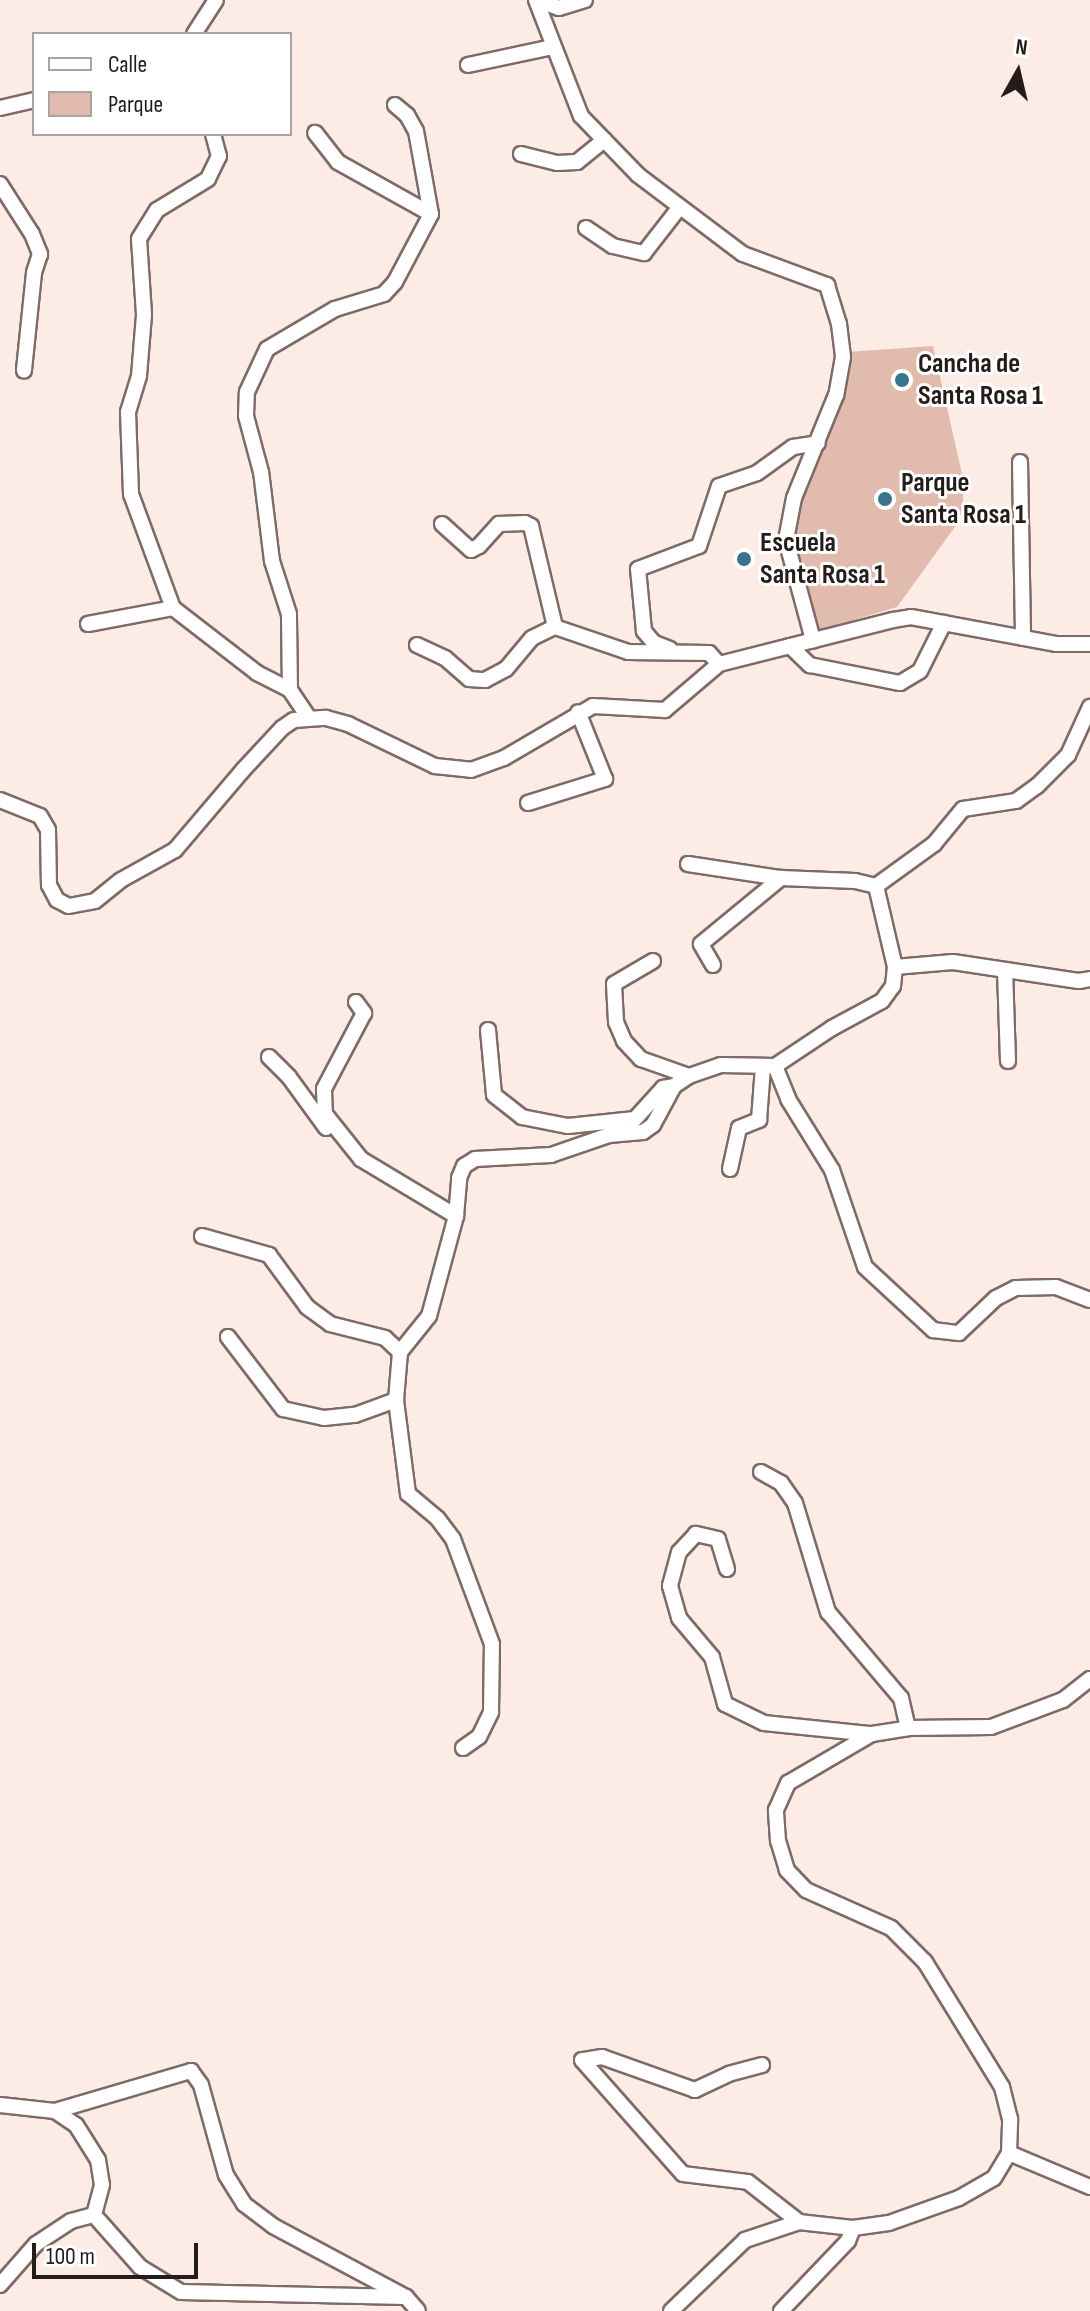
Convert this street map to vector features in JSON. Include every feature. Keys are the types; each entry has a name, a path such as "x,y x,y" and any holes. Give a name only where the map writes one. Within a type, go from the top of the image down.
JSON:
{"street":[{"path":"195,32 216,0"},
{"path":"536,0 559,8 585,0"},
{"path":"536,0 581,116 638,175 743,254 827,285 839,324 843,357 836,395 794,498 786,540 813,640"},
{"path":"468,65 553,47"},
{"path":"0,108 32,100"},
{"path":"290,690 289,614 272,561 261,472 246,416 247,392 267,349 335,309 384,294 395,282 431,214 416,131 407,115 395,105"},
{"path":"315,133 338,162 431,214"},
{"path":"214,136 219,156 208,179 157,210 139,239 144,315 139,376 128,412 131,494 173,608 257,673 290,690 308,717"},
{"path":"521,154 557,163 577,162 604,140"},
{"path":"0,184 32,234 40,254 34,273 24,370"},
{"path":"586,228 613,246 644,253 679,208"},
{"path":"678,652 654,643 644,631 638,569 699,546 719,486 757,473 793,447 818,443"},
{"path":"1020,462 1023,638"},
{"path":"442,524 471,550 479,546 499,524 525,523 531,526 555,627"},
{"path":"88,624 173,608"},
{"path":"0,800 40,816 48,830 49,885 57,900 69,906 95,901 121,880 175,850 282,728 294,720 308,717 348,724 435,766 455,771 471,770 504,758 578,712 607,705 643,711 665,710 719,664 911,617 1056,644 1090,644"},
{"path":"790,646 810,665 900,683 920,671 944,623"},
{"path":"417,645 445,658 469,679 485,680 506,669 532,638 555,627 628,652 709,653 719,664"},
{"path":"688,864 781,878 855,881 876,886 934,844 963,809 1016,801 1037,786 1068,755 1090,707"},
{"path":"528,803 605,779 578,712"},
{"path":"713,965 701,944 781,878"},
{"path":"488,1030 494,1095 522,1117 568,1126 635,1119 663,1088 721,1065 769,1066 882,1001 893,986 895,967 876,886"},
{"path":"653,961 614,984 616,1022 624,1041 641,1059 689,1076"},
{"path":"895,967 953,962 1079,981 1090,979"},
{"path":"1005,970 1008,1061"},
{"path":"356,1002 364,1013 324,1089 322,1103 325,1114 361,1159 456,1216"},
{"path":"269,1057 335,1136 343,1136"},
{"path":"730,1169 739,1128 759,1120 769,1066"},
{"path":"769,1066 832,1170 865,1267 933,1330 959,1333 996,1298 1016,1288 1056,1287 1090,1300"},
{"path":"463,1748 479,1737 491,1712 492,1644 453,1539 437,1518 408,1494 396,1400 400,1352 429,1316 456,1216 459,1178 464,1166 475,1159 551,1155 609,1135 643,1132 653,1125 674,1086"},
{"path":"202,1236 269,1255 307,1307 330,1324 385,1338 400,1352"},
{"path":"228,1337 283,1409 324,1418 355,1415 396,1400"},
{"path":"761,1472 781,1483 795,1503 828,1612 901,1698 908,1728"},
{"path":"727,1569 718,1539 696,1534 679,1552 670,1586 679,1618 712,1657 725,1704 764,1723 872,1734 908,1728 991,1727 1063,1700 1090,1679"},
{"path":"671,2311 745,2240 799,2222 853,2228 889,2223 959,2198 994,2178 1009,2153 1010,2119 1002,2087 925,1962 891,1928 806,1890 787,1870 778,1841 776,1810 788,1783 872,1734"},
{"path":"762,2065 729,2074 695,2090 602,2057 582,2060 683,2174 748,2182 799,2222"},
{"path":"0,2105 55,2111 191,2071 201,2085 226,2175 244,2204 273,2226 406,2297 418,2311"},
{"path":"55,2111 76,2125 98,2160 102,2185 94,2215"},
{"path":"1009,2153 1090,2187"},
{"path":"0,2285 36,2244 71,2221 94,2215"},
{"path":"94,2215 140,2267 181,2292 406,2297"},
{"path":"781,2311 848,2241 853,2228"}],"green space":[{"name":"Parque Santa Rosa 1","path":"933,346 963,478 963,508 957,524 897,607 817,631 792,534 800,500 847,375 847,352"}],"place":[{"name":"Cancha de Santa Rosa 1","path":"902,380"},
{"name":"Parque Santa Rosa 1","path":"885,499"},
{"name":"Escuela Santa Rosa 1","path":"744,559"}]}
